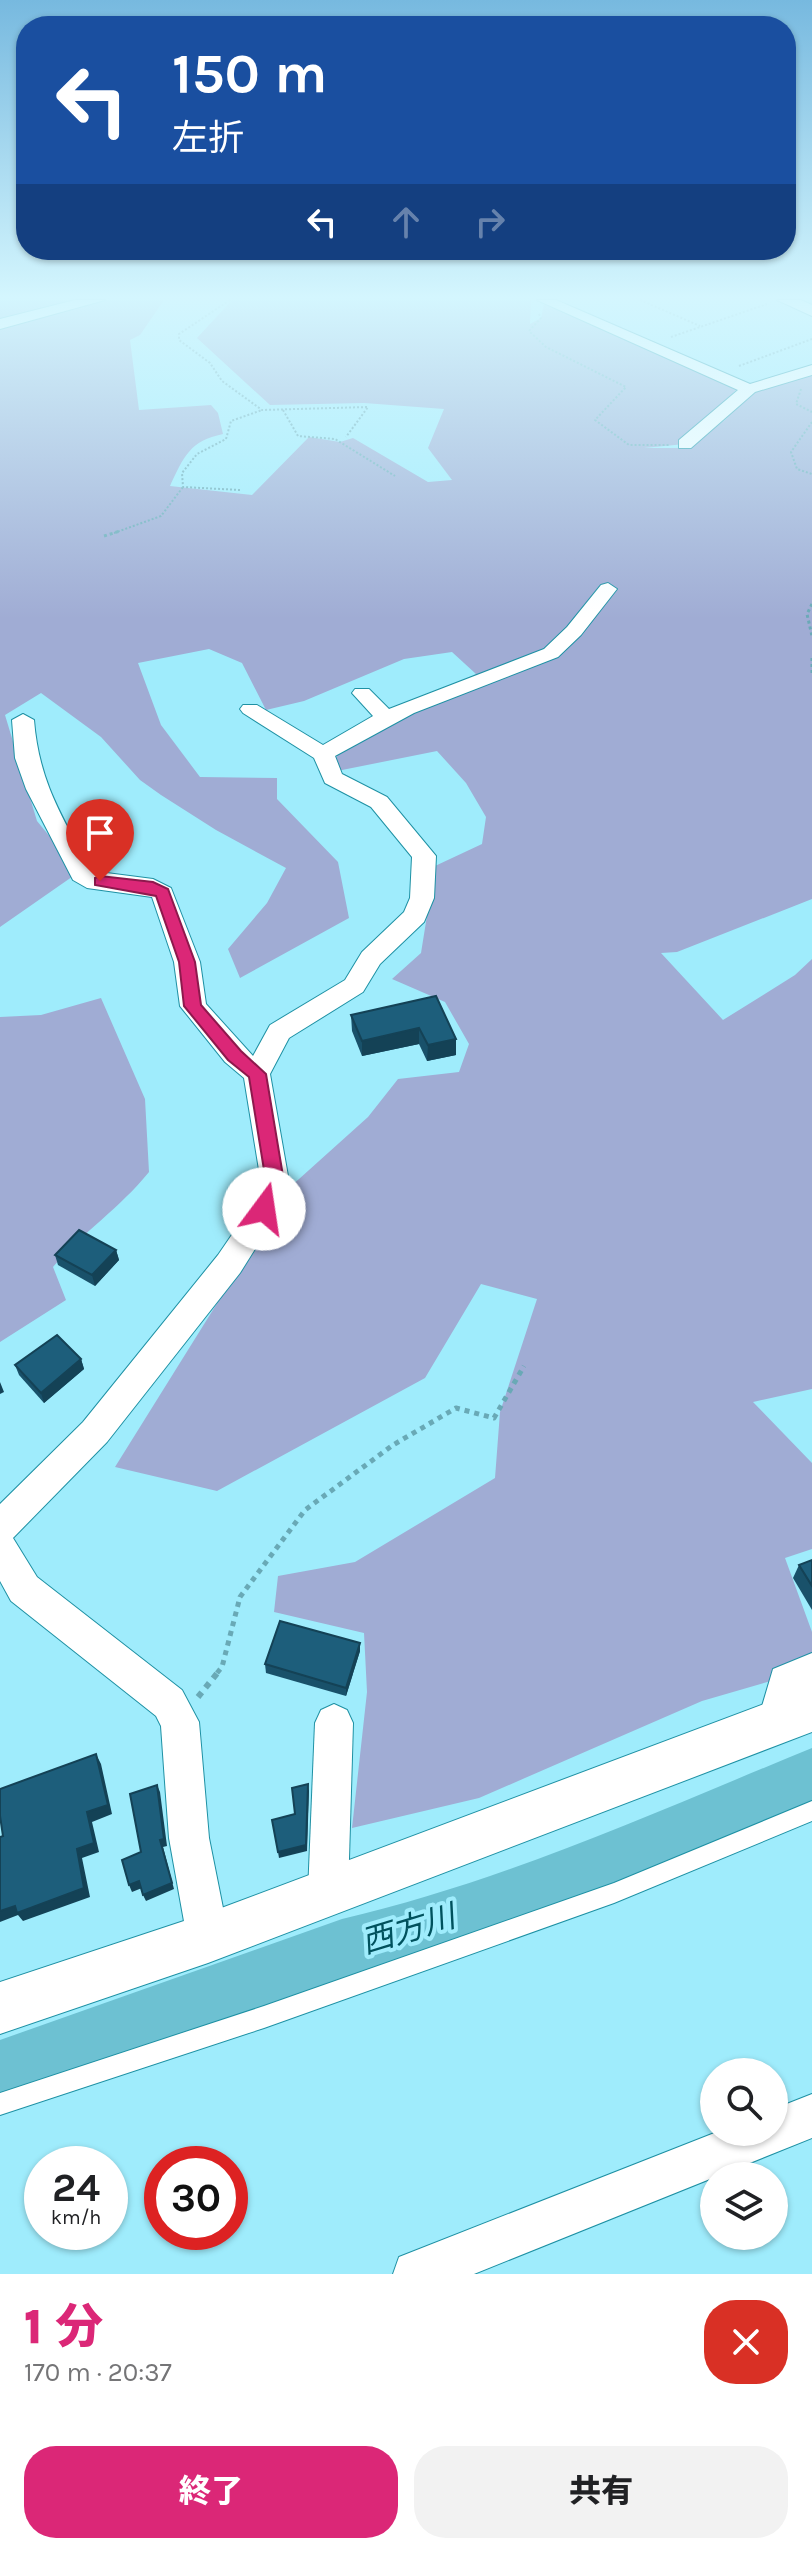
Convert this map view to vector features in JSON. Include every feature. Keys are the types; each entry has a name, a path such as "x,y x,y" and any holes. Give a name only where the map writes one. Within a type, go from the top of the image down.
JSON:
{"street":[{"path":"685,444 729,406"},
{"path":"323,754 384,716 424,697 551,653 564,644 583,615 608,589"},
{"path":"362,693 384,716"},
{"path":"0,1527 95,1432 229,1264 255,1225 274,1176 257,1074 279,1032 354,986 371,958 415,916 422,898 424,856 379,802 333,778 323,754 250,709"},
{"path":"23,720 26,758 37,789 51,810 79,872 87,880 153,887 163,893 187,962 193,1006 234,1055 257,1074"},
{"path":"0,1548 24,1589 169,1703 180,1722 189,1838 208,1938"},
{"path":"0,2008 208,1938 794,1716 786,1682 812,1671"},
{"path":"328,1893 334,1723"},
{"path":"788,2126 812,2116"},
{"path":"416,2274 738,2146"}],"lane":[{"path":"0,2104 264,2017 614,1893 812,1811"}],"path":[{"path":"257,406 262,410"},
{"path":"608,406 595,420 629,445 685,444"},
{"path":"104,536 161,516 183,487 182,473 197,454 226,439 231,421 262,410 368,407 346,437"},
{"path":"283,410 298,436 335,439 395,476"},
{"path":"812,422 791,452 797,469 812,474"},
{"path":"183,487 240,490"},
{"path":"812,604 807,614 812,636"},
{"path":"812,658 812,675"},
{"path":"180,1722 222,1667 240,1597 305,1510 393,1445 456,1408 494,1418 524,1366"}],"shaded area":[{"path":"0,406 139,406 139,410 212,406 218,413 223,434 203,441 189,451 170,486 252,495 309,437 340,442 353,438 428,482 452,480 428,448 444,409 406,406 721,406 685,444 644,448 686,448 725,420 737,406 812,406 812,899 677,952 661,953 723,1020 795,975 812,959 812,1389 753,1402 812,1463 812,1549 785,1558 812,1632 812,1669 702,1701 479,1798 352,1828 367,1692 364,1633 274,1612 278,1576 355,1562 495,1478 500,1412 537,1299 481,1284 425,1378 217,1491 115,1467 289,1188 368,1117 398,1079 459,1072 469,1044 445,1002 392,979 421,953 435,866 482,844 486,817 466,783 437,751 337,771 333,765 339,750 476,674 452,652 404,659 304,701 266,710 242,663 209,649 138,663 161,725 200,777 277,778 277,799 338,862 349,918 240,978 228,949 267,903 286,868 216,830 140,780 101,737 41,693 5,715 37,821 79,872 0,927"},
{"path":"101,998 145,1099 149,1172 53,1267 66,1300 0,1342 0,1017 41,1015"}],"building":[{"path":"436,996 456,1039 428,1045 419,1028 362,1041 351,1015"},
{"path":"79,1230 116,1250 92,1275 55,1255"},
{"path":"57,1335 81,1359 41,1393 15,1365"},
{"path":"812,1560 812,1586 799,1565"},
{"path":"280,1621 360,1643 346,1688 265,1664"},
{"path":"96,1754 108,1805 87,1812 94,1843 77,1849 84,1888 17,1913 15,1906 0,1911 0,1837 3,1836 0,1789"},
{"path":"308,1784 306,1845 278,1852 272,1820 295,1814 292,1788"},
{"path":"157,1785 164,1839 160,1840 172,1883 143,1895 139,1881 129,1885 122,1860 141,1852 130,1794"}],"waterway":[{"name":"西方川","path":"0,2071 342,1949 397,1936 532,1891 812,1776"}],"route":[{"path":"100,881 153,887 163,893 187,962 193,1006 234,1055 257,1074 267,1115 274,1176 264,1209"}]}
